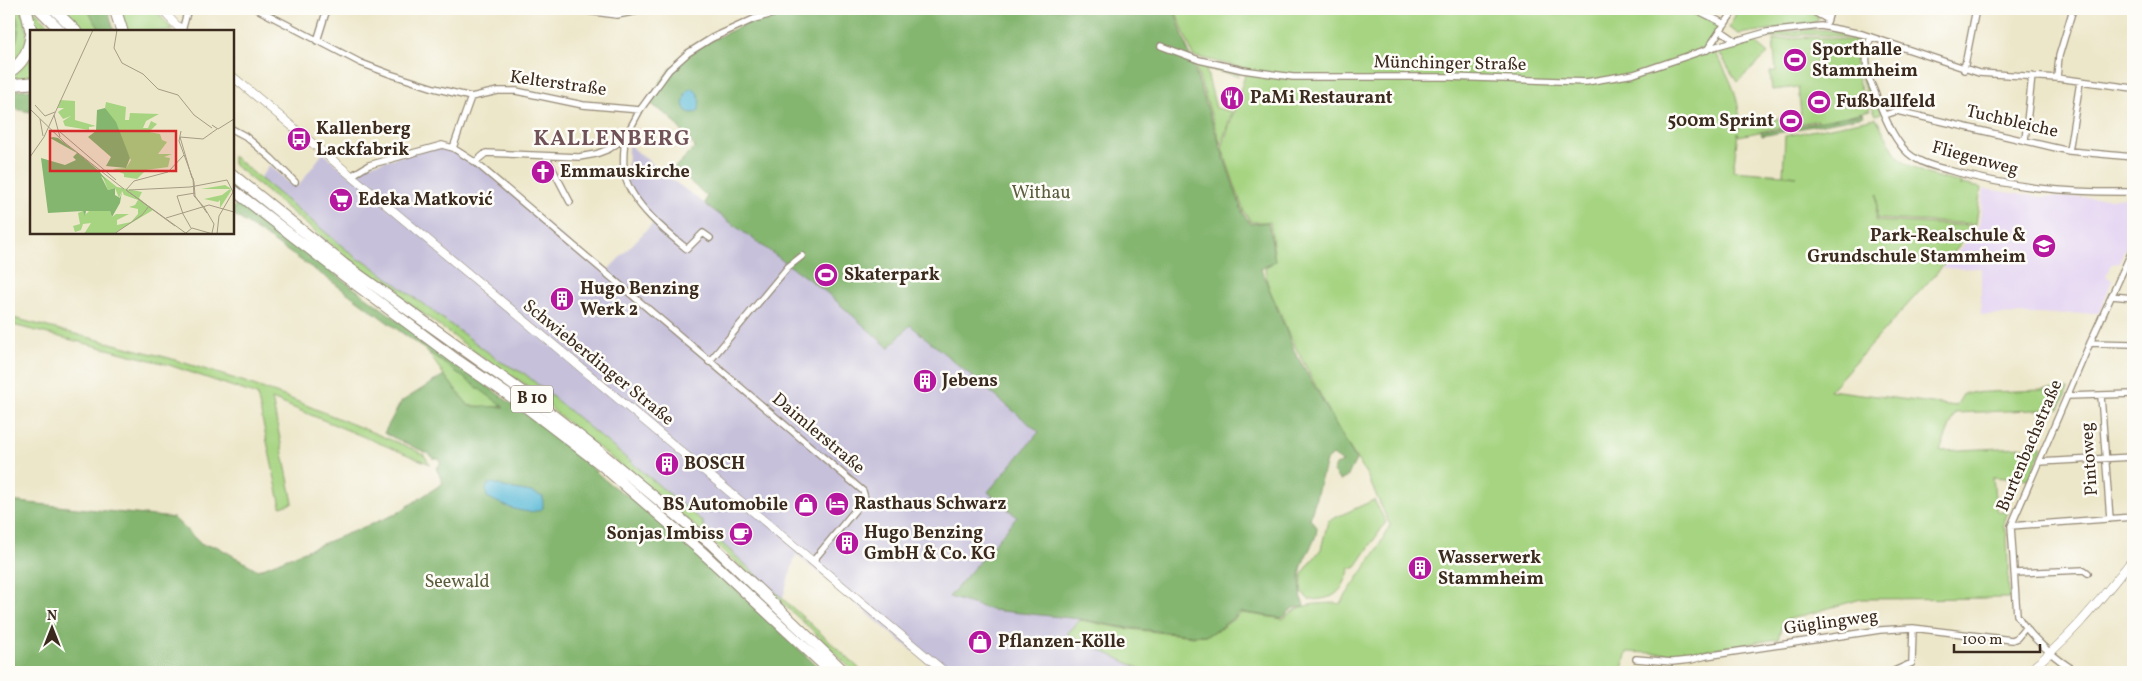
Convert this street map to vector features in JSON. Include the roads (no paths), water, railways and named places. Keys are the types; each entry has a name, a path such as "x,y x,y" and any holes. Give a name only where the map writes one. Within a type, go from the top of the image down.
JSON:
{"highway":[{"path":"26,9 31,30"},
{"path":"39,9 60,30"},
{"path":"54,9 75,30"},
{"path":"115,9 122,30"},
{"path":"9,72 26,55 30,40"},
{"path":"9,85 30,83"},
{"name":"B 10","path":"234,176 344,264 527,395 604,455 710,544 845,672"},
{"name":"B 10","path":"234,191 343,275 458,360 523,405 600,464 702,552 831,672"}],"street":[{"path":"162,9 181,30"},
{"path":"182,30 188,9"},
{"name":"Kelterstraße","path":"257,9 316,41 390,74 471,97 498,91 516,91 583,105 640,110"},
{"path":"316,41 327,9"},
{"path":"573,9 617,15 649,9"},
{"path":"710,238 703,233 686,250 646,212 627,183 624,166 625,138 640,110 669,70 688,53 720,34 773,14 779,9"},
{"path":"1695,9 1725,24"},
{"path":"1707,50 1735,9"},
{"path":"1809,9 1827,19"},
{"path":"1827,27 1827,19 1831,9"},
{"path":"1964,70 1976,9"},
{"path":"2057,78 2059,56 2073,9"},
{"path":"2126,9 2133,15"},
{"name":"Münchinger Straße","path":"1161,46 1199,60 1243,70 1293,77 1449,77 1586,82 1634,74 1736,41 1778,30 1811,26 1827,27 1871,37 1964,70 1979,73 2057,78 2133,88"},
{"path":"1720,30 1736,41"},
{"name":"Fliegenweg","path":"1871,37 1866,53 1867,72 1898,141 1905,151 1912,156 1932,165 1967,176 2019,187 2086,193 2133,192"},
{"path":"2025,140 2032,76"},
{"name":"Schwieberdinger Straße","path":"234,78 813,560 944,672"},
{"path":"2069,151 2080,82"},
{"path":"351,176 369,166 396,157 442,145 453,148 471,97"},
{"name":"Tuchbleiche","path":"1885,115 1898,111 2069,151 2133,157"},
{"path":"234,130 267,155 295,182"},
{"path":"474,162 486,152 578,158 609,149 625,138"},
{"name":"Daimlerstraße","path":"453,148 474,162 864,491 865,498 813,560"},
{"path":"546,156 570,202"},
{"name":"Burtenbachstraße","path":"2078,672 2062,663 2026,627 2018,615 2012,526 2090,343 2133,250"},
{"path":"709,362 791,264 802,256"},
{"path":"2112,296 2133,298"},
{"path":"2090,343 2133,344"},
{"path":"2067,396 2133,394"},
{"name":"Pintoweg","path":"2100,396 2110,519"},
{"path":"2039,462 2133,456"},
{"path":"2012,526 2133,517"},
{"path":"2027,672 2052,653 2094,607 2133,559"},
{"path":"2014,573 2084,570 2088,573"},
{"name":"Güglingweg","path":"1636,659 1672,662 1880,630 1913,628 2007,641 2017,638 2026,627"},
{"path":"1892,672 1912,664 1913,628"}],"water":[{"path":"691,88 697,92 700,105 698,112 691,113 686,111 683,105 686,92"},
{"path":"494,483 504,487 531,492 543,497 543,508 530,512 522,511 487,497 486,490 488,484"}],"place":[{"name":"Sporthalle Stammheim","path":"1795,60"},
{"name":"PaMi Restaurant","path":"1232,98"},
{"name":"Fußballfeld","path":"1819,102"},
{"name":"500m Sprint","path":"1791,121"},
{"name":"Kallenberg Lackfabrik","path":"299,139"},
{"name":"Emmauskirche","path":"543,172"},
{"name":"Edeka Matković","path":"341,200"},
{"name":"Park-Realschule & Grundschule Stammheim","path":"2044,246"},
{"name":"Skaterpark","path":"826,275"},
{"name":"Hugo Benzing Werk 2","path":"562,299"},
{"name":"Jebens","path":"925,381"},
{"name":"BOSCH","path":"667,464"},
{"name":"Rasthaus Schwarz","path":"837,504"},
{"name":"BS Automobile","path":"806,505"},
{"name":"Sonjas Imbiss","path":"741,534"},
{"name":"Hugo Benzing GmbH & Co. KG","path":"847,543"},
{"name":"Wasserwerk Stammheim","path":"1420,568"},
{"name":"Pflanzen-Kölle","path":"980,642"}],"district":[{"name":"KALLENBERG","path":"612,139"}],"park label":[{"name":"Withau","path":"1041,193"},
{"name":"Seewald","path":"457,582"}]}
